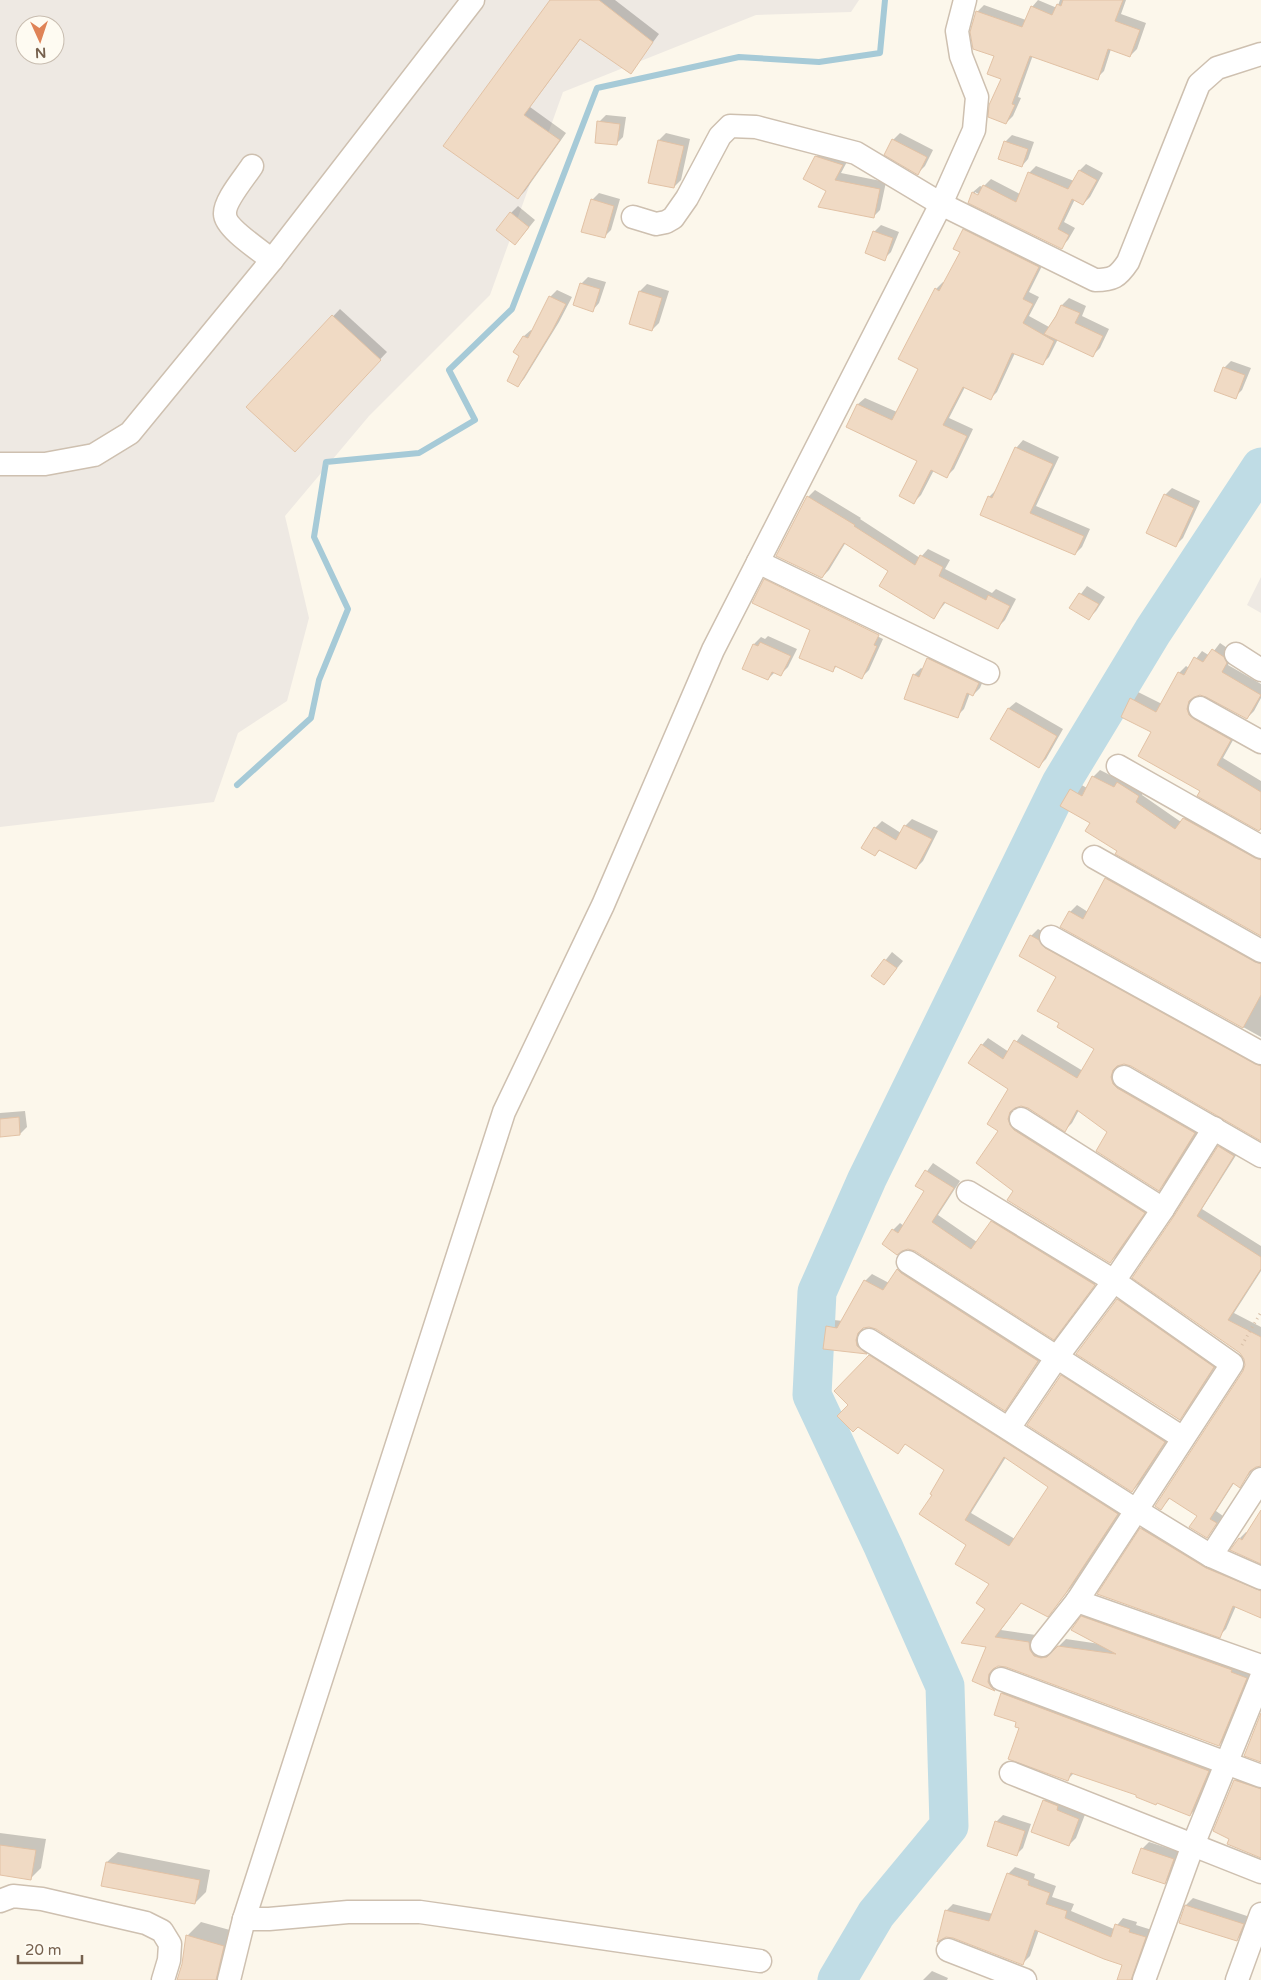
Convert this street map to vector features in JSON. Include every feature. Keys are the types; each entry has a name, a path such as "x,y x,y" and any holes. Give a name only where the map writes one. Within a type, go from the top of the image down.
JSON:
{"street":[{"path":"0,464 45,464 94,455 130,433 272,260 473,0"},
{"path":"229,1980 244,1919 504,1112 603,905 713,650 941,204 974,130 977,96 961,56 958,31 965,0"},
{"path":"633,217 656,224 673,218 687,198 720,136 730,126 756,127 856,153 941,204 1095,280 1108,280 1121,273 1128,262 1199,84 1217,68 1261,54"},
{"path":"252,166 228,202 225,214 229,224 272,260"},
{"path":"758,562 988,673"},
{"path":"1236,654 1261,670"},
{"path":"1200,708 1261,742"},
{"path":"1118,766 1261,847"},
{"path":"1094,857 1261,951"},
{"path":"1051,937 1261,1053"},
{"path":"1124,1077 1261,1156"},
{"path":"1021,1119 1163,1210"},
{"path":"1009,1428 1057,1357 1114,1281 1163,1210 1214,1128"},
{"path":"968,1192 1114,1281 1232,1364 1077,1602 1042,1645"},
{"path":"908,1262 1183,1438"},
{"path":"869,1340 1211,1556 1261,1578"},
{"path":"1211,1556 1261,1479"},
{"path":"1077,1602 1261,1666"},
{"path":"1144,1980 1193,1845 1261,1678"},
{"path":"1001,1679 1261,1776"},
{"path":"1010,1773 1261,1872"},
{"path":"0,1901 13,1896 42,1899 146,1922 162,1930 170,1944 169,1960 163,1980"},
{"path":"244,1919 269,1919 348,1912 420,1912 760,1961"},
{"path":"1237,1980 1261,1914"},
{"path":"948,1950 1025,1980"}],"path":[{"path":"1232,1364 1261,1312"}],"shaded area":[{"path":"0,0 859,0 851,12 756,15 563,92 490,295 369,416 285,516 309,618 287,701 238,733 214,802 0,827"},
{"path":"1261,577 1261,613 1247,605"}],"building":[{"path":"550,0 599,0 653,42 631,74 580,39 524,115 560,140 518,199 443,146"},
{"path":"1063,0 1123,0 1115,21 1140,30 1130,57 1108,49 1098,80 1030,56 1012,104 1015,105 1006,124 988,117 989,105 1001,79 987,74 994,56 973,49 970,32 976,11 1022,27 1031,6 1052,15 1057,4 1061,6"},
{"path":"597,121 620,124 617,145 595,143"},
{"path":"892,139 927,157 918,175 884,155"},
{"path":"658,140 684,146 674,188 648,183"},
{"path":"1004,141 1028,149 1022,167 998,159"},
{"path":"815,156 843,165 835,180 880,189 874,218 818,207 826,191 803,179"},
{"path":"1079,170 1097,180 1083,205 1072,199 1058,229 1069,235 1062,249 968,203 972,192 978,195 983,185 1016,202 1028,172 1068,189"},
{"path":"591,199 614,206 605,238 581,232"},
{"path":"510,212 529,227 515,245 496,230"},
{"path":"963,229 1039,267 1023,299 1033,304 1023,323 1054,341 1043,365 1012,353 991,400 963,387 943,425 967,436 947,478 931,470 914,504 899,496 917,461 846,427 857,404 892,420 918,369 898,359 935,288 939,291 960,252 953,249"},
{"path":"873,231 893,238 885,261 865,253"},
{"path":"580,283 600,289 593,312 573,305"},
{"path":"639,291 662,298 652,331 629,324"},
{"path":"549,296 566,304 518,387 507,381 519,356 513,352 523,336 528,338"},
{"path":"1061,305 1080,313 1075,323 1103,336 1093,357 1044,334"},
{"path":"332,315 381,360 295,452 246,407"},
{"path":"1223,367 1245,375 1236,399 1214,391"},
{"path":"1015,447 1053,464 1030,513 1084,536 1075,555 980,515 988,496 992,498"},
{"path":"1164,494 1194,508 1176,547 1146,533"},
{"path":"807,496 915,565 920,555 943,567 939,576 986,600 988,595 1010,606 998,629 944,602 934,619 879,586 888,571 844,543 822,578 776,556"},
{"path":"764,579 879,635 874,645 877,646 862,679 835,666 833,672 799,658 810,630 752,603"},
{"path":"1079,593 1099,604 1089,620 1069,608"},
{"path":"760,642 791,656 781,676 772,672 768,680 742,669 753,644 758,646"},
{"path":"1212,649 1224,657 1227,663 1222,672 1261,695 1247,719 1200,695 1189,701 1187,709 1189,715 1194,719 1231,740 1217,765 1261,792 1261,828 1259,831 1197,796 1200,791 1138,756 1151,732 1121,717 1130,698 1156,712 1178,672 1184,675 1194,657 1203,662"},
{"path":"927,658 979,683 973,696 967,693 958,718 904,699 913,674 919,677"},
{"path":"1008,708 1057,736 1039,768 990,739"},
{"path":"1092,776 1114,787 1117,782 1139,796 1136,802 1175,829 1183,818 1261,860 1261,936 1115,854 1117,851 1085,831 1090,823 1060,806 1070,789 1082,796"},
{"path":"904,825 932,839 916,869 879,850 875,856 861,848 874,827 896,840"},
{"path":"1105,878 1261,964 1261,995 1243,1028 1060,927 1069,911 1083,919"},
{"path":"1030,935 1039,940 1045,948 1261,1066 1261,1141 1131,1066 1124,1064 1117,1066 1113,1070 1111,1077 1113,1084 1117,1088 1195,1133 1159,1191 1096,1151 1107,1132 1077,1110 1065,1132 1028,1108 1021,1106 1010,1112 1008,1119 1014,1130 1145,1213 1110,1263 1007,1200 1013,1191 976,1163 998,1131 987,1124 1008,1089 968,1063 981,1044 1003,1059 1014,1040 1077,1078 1094,1049 1057,1027 1059,1023 1037,1011 1056,977 1019,956"},
{"path":"884,959 897,968 884,985 871,976"},
{"path":"19,1117 20,1135 0,1137 0,1119"},
{"path":"1218,1146 1234,1156 1197,1216 1261,1257 1261,1269 1228,1320 1261,1337 1261,1466 1250,1471 1240,1488 1233,1483 1210,1519 1217,1523 1207,1538 1189,1527 1197,1516 1169,1498 1161,1510 1155,1506 1243,1371 1244,1359 1240,1353 1132,1278"},
{"path":"925,1170 954,1188 932,1222 971,1249 991,1221 1095,1285 1054,1340 915,1251 908,1249 897,1255 882,1244 892,1229 898,1233 924,1191 915,1186"},
{"path":"897,1269 1038,1361 1005,1411 876,1329 863,1328 858,1333 857,1346 867,1354 823,1349 826,1326 837,1328 864,1280 883,1290"},
{"path":"1117,1299 1214,1367 1180,1420 1076,1354"},
{"path":"869,1355 1118,1514 1048,1617 1021,1603 995,1637 1029,1642 1030,1650 1034,1656 1041,1658 1047,1657 1058,1646 1116,1654 1071,1630 1081,1616 1232,1670 1231,1672 1247,1678 1219,1746 1006,1667 998,1666 989,1674 988,1682 995,1691 972,1681 986,1647 961,1643 985,1609 976,1603 989,1584 955,1564 966,1545 919,1514 932,1495 930,1494 944,1470 905,1444 898,1454 858,1427 853,1432 837,1416 848,1405 834,1391","holes":["1004,1457 1048,1487 1009,1546 965,1520"]},
{"path":"1061,1375 1165,1442 1132,1492 1027,1425"},
{"path":"1261,1510 1261,1564 1230,1550 1239,1538 1242,1540"},
{"path":"1140,1528 1206,1568 1261,1591 1261,1618 1233,1606 1220,1638 1097,1594"},
{"path":"1001,1693 1209,1771 1190,1816 1071,1773 1068,1781 1008,1759 1019,1728 1015,1727 1016,1722 994,1715"},
{"path":"1261,1713 1261,1762 1244,1756"},
{"path":"1234,1780 1261,1789 1261,1858 1227,1844 1229,1839 1213,1831"},
{"path":"1043,1800 1058,1806 1057,1810 1079,1819 1069,1846 1031,1832"},
{"path":"995,1821 1025,1831 1017,1856 987,1846"},
{"path":"0,1845 36,1850 31,1880 0,1875"},
{"path":"1141,1848 1174,1859 1165,1884 1132,1873"},
{"path":"106,1862 200,1880 195,1904 101,1886"},
{"path":"1007,1873 1029,1881 1028,1885 1050,1893 1046,1904 1067,1911 1065,1918 1111,1937 1115,1924 1130,1929 1129,1932 1146,1937 1131,1980 1117,1980 1122,1965 1035,1930 1023,1965 953,1938 946,1937 937,1942 945,1910 989,1921"},
{"path":"1185,1905 1244,1924 1237,1941 1179,1923"},
{"path":"186,1935 224,1946 216,1980 177,1980 182,1964"}],"waterway":[{"path":"237,785 311,718 319,680 348,609 314,537 326,462 419,453 475,420 449,370 512,309 597,88 739,57 819,62 880,53 885,0"},
{"path":"837,1980 876,1914 949,1826 945,1686 883,1546 812,1395 817,1292 867,1179 1061,783 1153,631 1261,467"}]}
